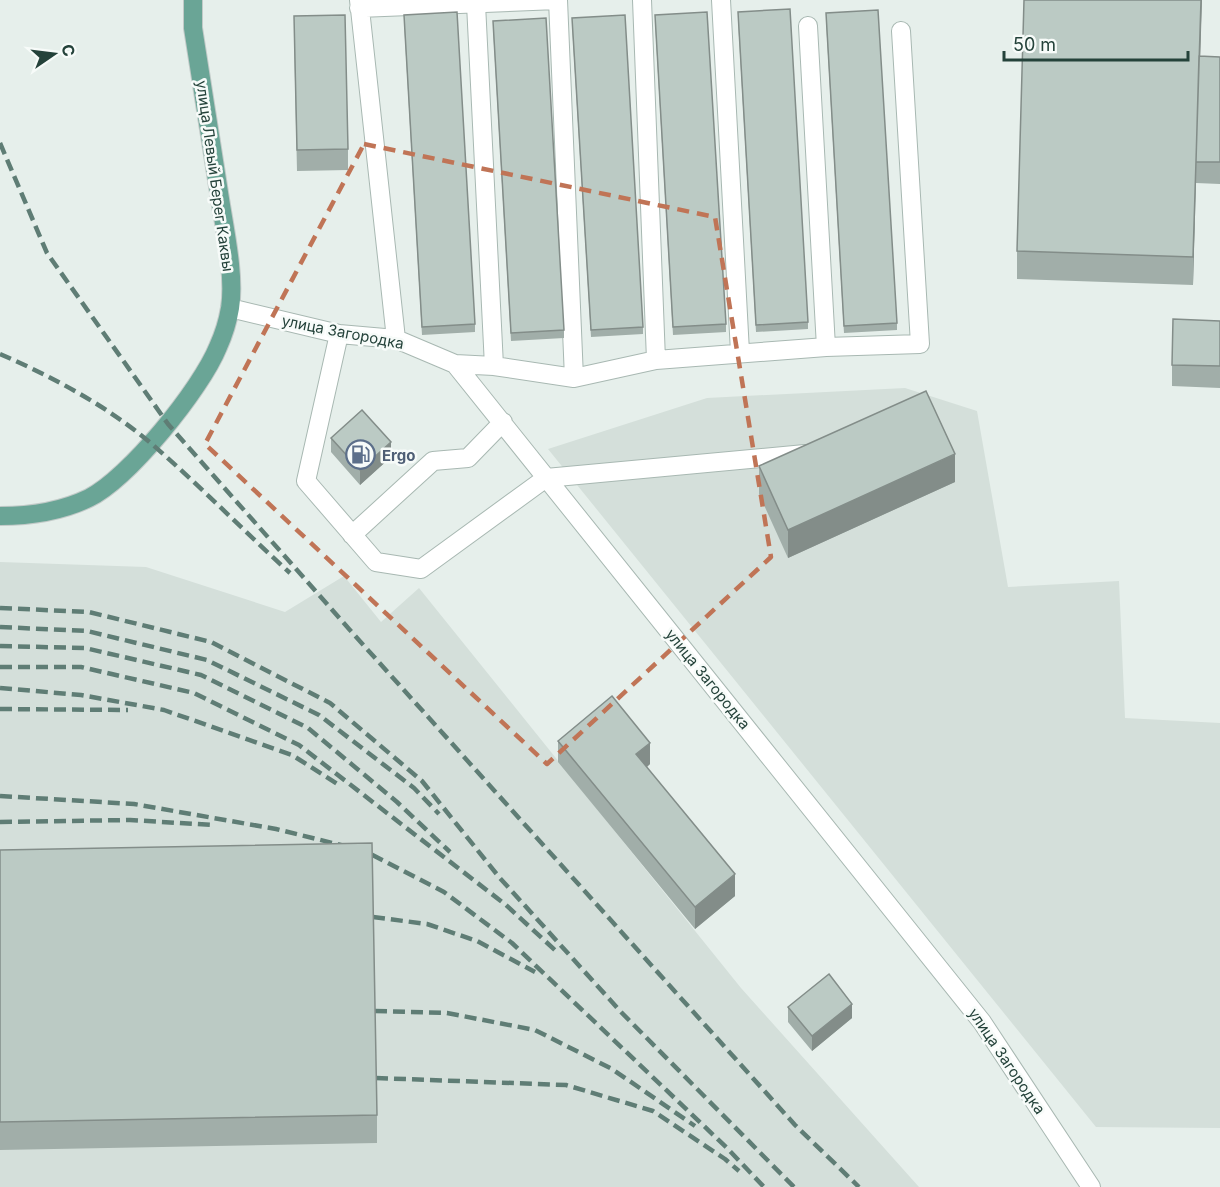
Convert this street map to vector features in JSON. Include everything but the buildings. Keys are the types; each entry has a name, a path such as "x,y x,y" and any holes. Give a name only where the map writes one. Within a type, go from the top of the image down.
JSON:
{"main road":[{"path":"185,0 194,28"},
{"name":"улица Левый Берег Каквы","path":"0,516 58,509 88,498 108,486 152,444 196,384 218,348 230,308 230,273 194,28 193,0"}],"street":[{"path":"396,339 359,4 476,4 557,0 574,378"},
{"path":"642,0 656,360"},
{"path":"721,0 740,352"},
{"path":"476,4 494,366"},
{"path":"808,26 826,347"},
{"path":"455,364 494,366 574,378 656,360 740,352 920,344 900,31"},
{"name":"улица Загородка","path":"230,308 339,334 396,339 455,364 982,1022 1092,1187"},
{"path":"339,334 306,481 376,562 422,569 546,478 814,453"},
{"path":"352,535 433,461 468,458 503,422"}],"highlighted area":[{"path":"364,144 715,217 771,557 547,764 205,444"}],"shaded area":[{"path":"905,388 977,411 1008,587 1119,581 1125,718 1220,723 1220,1128 1096,1127 548,449 707,398"},
{"path":"0,562 146,567 285,612 344,576 381,622 419,588 741,988 919,1187 0,1187"}],"railway":[{"path":"0,143 47,253 168,424 795,1125 859,1187"},
{"path":"0,354 80,394 136,431 188,476 290,573"},
{"path":"0,608 89,612 211,642 330,703 422,781 499,877 621,1012 794,1187"},
{"path":"0,627 87,631 207,660 319,715 414,788 439,814"},
{"path":"0,646 85,648 201,675 308,728 397,802 450,852"},
{"path":"0,667 81,667 194,693 299,745 506,905 557,952"},
{"path":"0,688 81,695 164,710 292,755 339,785"},
{"path":"0,709 128,710"},
{"path":"0,796 134,804 276,829 365,851 444,892 512,943 727,1148 764,1187"},
{"path":"0,822 130,820 213,825"},
{"path":"373,917 427,924 477,941 535,972"},
{"path":"375,1011 447,1013 535,1030 612,1069 695,1126"},
{"path":"376,1078 566,1085 653,1111 725,1159 739,1171"}],"place":[{"name":"Ergo","path":"361,455"}]}
